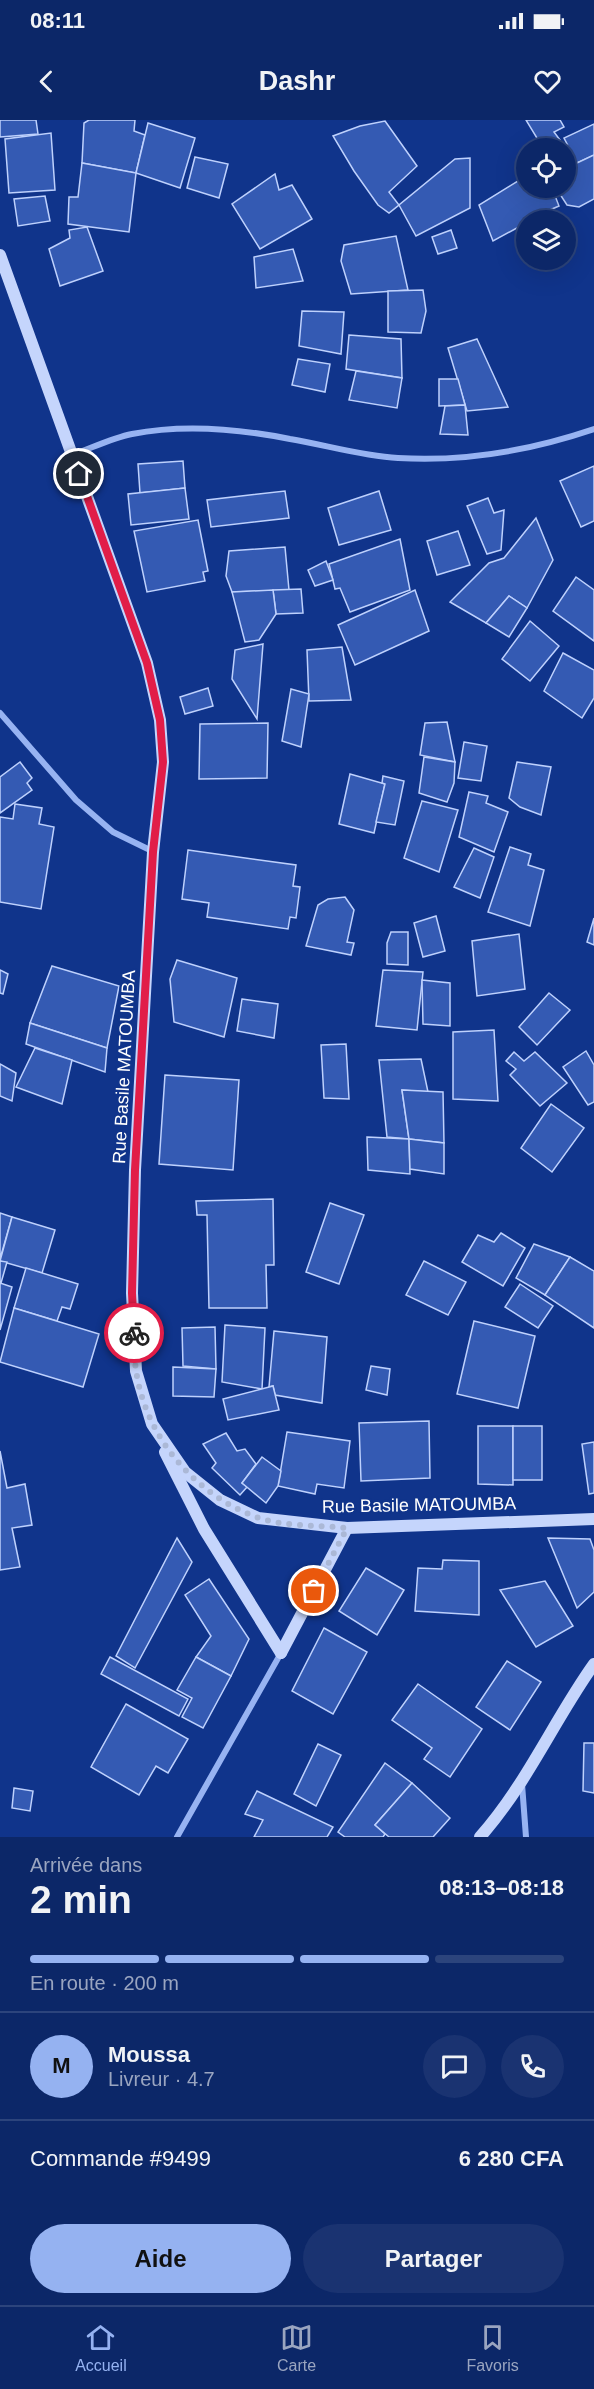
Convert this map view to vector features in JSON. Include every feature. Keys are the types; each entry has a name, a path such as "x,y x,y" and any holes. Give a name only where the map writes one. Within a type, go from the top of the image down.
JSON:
{"street":[{"name":"Rue Basile MATOUMBA","path":"0,255 147,663 160,720 163,762 153,852 135,1170 132,1293 136,1371 152,1424 185,1472 220,1500 258,1518 347,1528 594,1519"},
{"path":"72,455 131,434 176,429 232,430 397,458 444,458 505,452 564,439 594,429"},
{"path":"0,713 76,800 113,832 153,852"},
{"path":"152,1424 176,1478 204,1529 281,1653"},
{"path":"177,1837 281,1653 347,1528"},
{"path":"480,1837 522,1783 576,1689 594,1664"},
{"path":"522,1783 525,1837"}],"building":[{"path":"0,120 36,120 38,134 0,137"},
{"path":"89,120 135,120 134,131 145,135 136,173 82,163 84,123"},
{"path":"526,120 560,120 564,127 554,132 558,138 537,138"},
{"path":"385,121 417,166 389,192 399,205 389,213 378,205 333,136 360,126"},
{"path":"148,123 195,138 180,188 136,173"},
{"path":"594,124 594,155 577,163 576,138 564,138"},
{"path":"51,133 55,190 9,193 5,139"},
{"path":"594,155 594,199 579,207 567,205 562,198 576,198 576,161 577,163"},
{"path":"195,157 228,164 219,198 187,188"},
{"path":"470,158 470,208 416,236 399,205 455,159"},
{"path":"82,163 136,173 129,232 68,224 69,197 78,197"},
{"path":"275,174 279,190 292,185 312,219 260,249 232,204"},
{"path":"516,182 516,198 556,198 559,206 550,210 516,210 516,228 493,241 479,205"},
{"path":"45,196 50,221 18,226 14,199"},
{"path":"87,227 103,271 60,286 49,249 70,238 69,230"},
{"path":"451,230 457,248 438,254 432,237"},
{"path":"396,236 408,290 351,294 341,261 344,245"},
{"path":"293,249 303,281 256,288 254,257"},
{"path":"423,290 426,311 421,333 388,332 388,291"},
{"path":"302,311 344,312 341,354 299,346"},
{"path":"349,335 401,339 402,378 346,369"},
{"path":"477,339 508,407 467,411 448,348"},
{"path":"298,359 330,364 325,392 292,385"},
{"path":"356,371 402,378 397,408 349,400"},
{"path":"439,379 458,379 465,405 439,406"},
{"path":"465,405 468,435 440,434 445,406"},
{"path":"183,461 185,488 140,493 138,464"},
{"path":"594,466 594,521 581,527 560,481"},
{"path":"185,488 189,519 131,525 128,494"},
{"path":"285,491 289,518 211,527 207,500"},
{"path":"379,491 391,530 339,545 328,508"},
{"path":"488,498 494,513 504,510 501,550 487,554 467,506"},
{"path":"536,518 553,560 527,608 509,596 486,623 450,602 489,563 504,558"},
{"path":"198,520 208,571 203,572 205,581 147,592 134,531"},
{"path":"458,531 470,565 437,575 427,541"},
{"path":"400,539 410,590 350,612 340,588 335,589 329,564"},
{"path":"285,547 289,590 232,592 226,576 229,551"},
{"path":"326,561 333,580 315,586 308,570"},
{"path":"576,577 594,590 594,641 553,611"},
{"path":"301,589 303,613 276,614 273,590"},
{"path":"273,590 276,614 259,640 245,642 232,592"},
{"path":"415,590 429,631 355,665 338,625"},
{"path":"509,596 527,608 509,637 486,623"},
{"path":"530,621 559,646 530,681 502,659"},
{"path":"263,644 257,719 232,679 235,650"},
{"path":"342,647 351,700 309,701 307,650"},
{"path":"563,653 594,670 594,698 582,718 544,691"},
{"path":"208,688 213,706 185,714 180,697"},
{"path":"291,689 309,694 301,747 282,741"},
{"path":"447,722 455,762 420,755 425,723"},
{"path":"268,723 267,778 199,779 200,724"},
{"path":"464,742 487,746 481,781 458,778"},
{"path":"424,757 455,762 454,783 447,802 419,793"},
{"path":"20,762 32,778 27,783 32,790 0,813 0,777"},
{"path":"517,762 551,767 541,815 520,807 509,798"},
{"path":"350,774 385,784 374,833 339,824"},
{"path":"383,776 404,781 395,825 376,822 385,784 382,783"},
{"path":"469,792 488,796 486,803 508,812 494,852 459,837"},
{"path":"422,801 458,810 439,872 404,858"},
{"path":"15,804 42,808 39,824 54,827 41,909 0,902 0,817 13,819"},
{"path":"510,847 531,854 528,865 544,870 530,926 488,912"},
{"path":"474,848 494,857 480,898 454,887"},
{"path":"188,850 296,865 293,886 300,887 296,918 290,917 288,929 207,917 209,903 182,899"},
{"path":"345,897 354,910 347,942 354,943 351,955 306,946 318,905 328,899"},
{"path":"436,916 445,951 423,957 414,923"},
{"path":"594,918 594,945 587,942"},
{"path":"391,932 408,932 408,965 387,964 387,943"},
{"path":"519,934 525,989 477,996 472,941"},
{"path":"177,960 237,978 224,1037 174,1022 170,979"},
{"path":"52,966 119,986 107,1048 30,1023"},
{"path":"0,970 8,974 3,994 0,993"},
{"path":"383,970 423,972 417,1030 376,1026"},
{"path":"422,980 450,983 450,1026 423,1024"},
{"path":"549,993 570,1010 537,1045 519,1027"},
{"path":"242,999 278,1004 274,1038 237,1031"},
{"path":"30,1023 107,1048 105,1072 26,1044"},
{"path":"494,1030 498,1101 453,1099 453,1032"},
{"path":"346,1044 349,1099 324,1098 321,1045"},
{"path":"35,1048 72,1060 62,1104 16,1087"},
{"path":"586,1051 594,1065 594,1102 588,1105 563,1067"},
{"path":"514,1052 524,1061 535,1052 567,1083 540,1106 510,1075 516,1069 506,1061"},
{"path":"421,1059 428,1092 402,1090 409,1139 387,1137 379,1060"},
{"path":"0,1064 16,1073 12,1101 0,1096"},
{"path":"165,1075 239,1080 233,1170 159,1164"},
{"path":"402,1090 443,1092 444,1143 409,1139"},
{"path":"551,1104 584,1128 552,1172 521,1148"},
{"path":"367,1137 409,1139 410,1174 368,1170"},
{"path":"409,1139 444,1143 444,1174 410,1169"},
{"path":"273,1199 274,1265 266,1265 267,1308 209,1308 207,1215 197,1215 196,1201"},
{"path":"330,1203 364,1215 339,1284 306,1272"},
{"path":"0,1213 12,1217 0,1259"},
{"path":"12,1217 55,1230 42,1273 0,1261"},
{"path":"501,1233 525,1248 503,1286 462,1262 478,1235 494,1242"},
{"path":"534,1244 570,1257 545,1295 516,1278"},
{"path":"570,1257 594,1271 594,1328 545,1295"},
{"path":"0,1261 7,1262 1,1283 0,1283"},
{"path":"424,1261 466,1282 448,1315 406,1295"},
{"path":"26,1268 78,1284 70,1309 62,1307 57,1321 14,1308"},
{"path":"0,1283 12,1287 0,1330"},
{"path":"520,1284 553,1306 538,1328 505,1307"},
{"path":"14,1308 99,1334 83,1387 0,1362"},
{"path":"474,1321 535,1336 518,1408 457,1394"},
{"path":"225,1325 265,1328 262,1389 222,1382"},
{"path":"215,1327 216,1369 183,1366 182,1328"},
{"path":"274,1331 327,1337 322,1403 275,1395 273,1386 269,1387"},
{"path":"371,1366 390,1369 387,1395 366,1390"},
{"path":"173,1367 216,1369 214,1397 173,1396"},
{"path":"273,1386 279,1410 228,1420 223,1399"},
{"path":"429,1421 430,1478 361,1481 359,1423"},
{"path":"478,1426 513,1426 513,1485 478,1484"},
{"path":"513,1426 542,1426 542,1480 513,1480"},
{"path":"287,1432 350,1441 344,1488 317,1484 315,1494 278,1486"},
{"path":"226,1433 237,1451 245,1449 256,1464 242,1483 247,1487 240,1495 212,1468 216,1463 203,1444"},
{"path":"594,1442 594,1493 589,1494 582,1444"},
{"path":"0,1451 7,1488 25,1484 32,1525 12,1528 20,1567 0,1570"},
{"path":"262,1457 281,1471 278,1486 266,1503 242,1483"},
{"path":"177,1538 192,1562 135,1668 116,1656"},
{"path":"548,1538 590,1539 594,1550 594,1592 577,1608"},
{"path":"443,1560 479,1561 479,1615 415,1611 418,1568 442,1569"},
{"path":"366,1568 404,1590 377,1635 339,1611"},
{"path":"209,1579 249,1639 231,1676 196,1657 211,1636 185,1595"},
{"path":"545,1581 573,1626 536,1647 500,1590"},
{"path":"324,1628 367,1652 333,1714 292,1691"},
{"path":"110,1657 188,1699 179,1716 101,1674"},
{"path":"196,1657 231,1676 203,1728 182,1717 192,1698 177,1690"},
{"path":"507,1661 541,1682 510,1730 476,1707"},
{"path":"418,1684 482,1729 450,1777 424,1759 432,1748 392,1720"},
{"path":"126,1704 188,1739 168,1773 156,1766 139,1795 91,1767"},
{"path":"584,1743 594,1743 594,1793 583,1791"},
{"path":"318,1744 341,1755 316,1806 294,1794"},
{"path":"385,1763 412,1783 375,1825 385,1834 383,1837 345,1837 338,1832"},
{"path":"412,1783 450,1818 433,1837 389,1837 375,1825"},
{"path":"14,1788 33,1791 30,1811 12,1808"},
{"path":"257,1791 333,1827 327,1837 254,1837 263,1820 245,1814"}],"way so far":[{"path":"134,1333 136,1371 152,1424 185,1472 220,1500 258,1518 347,1528 314,1591"}],"route":[{"path":"79,474 147,663 160,720 163,762 153,852 146,1017 135,1170 132,1293 134,1333"}]}
